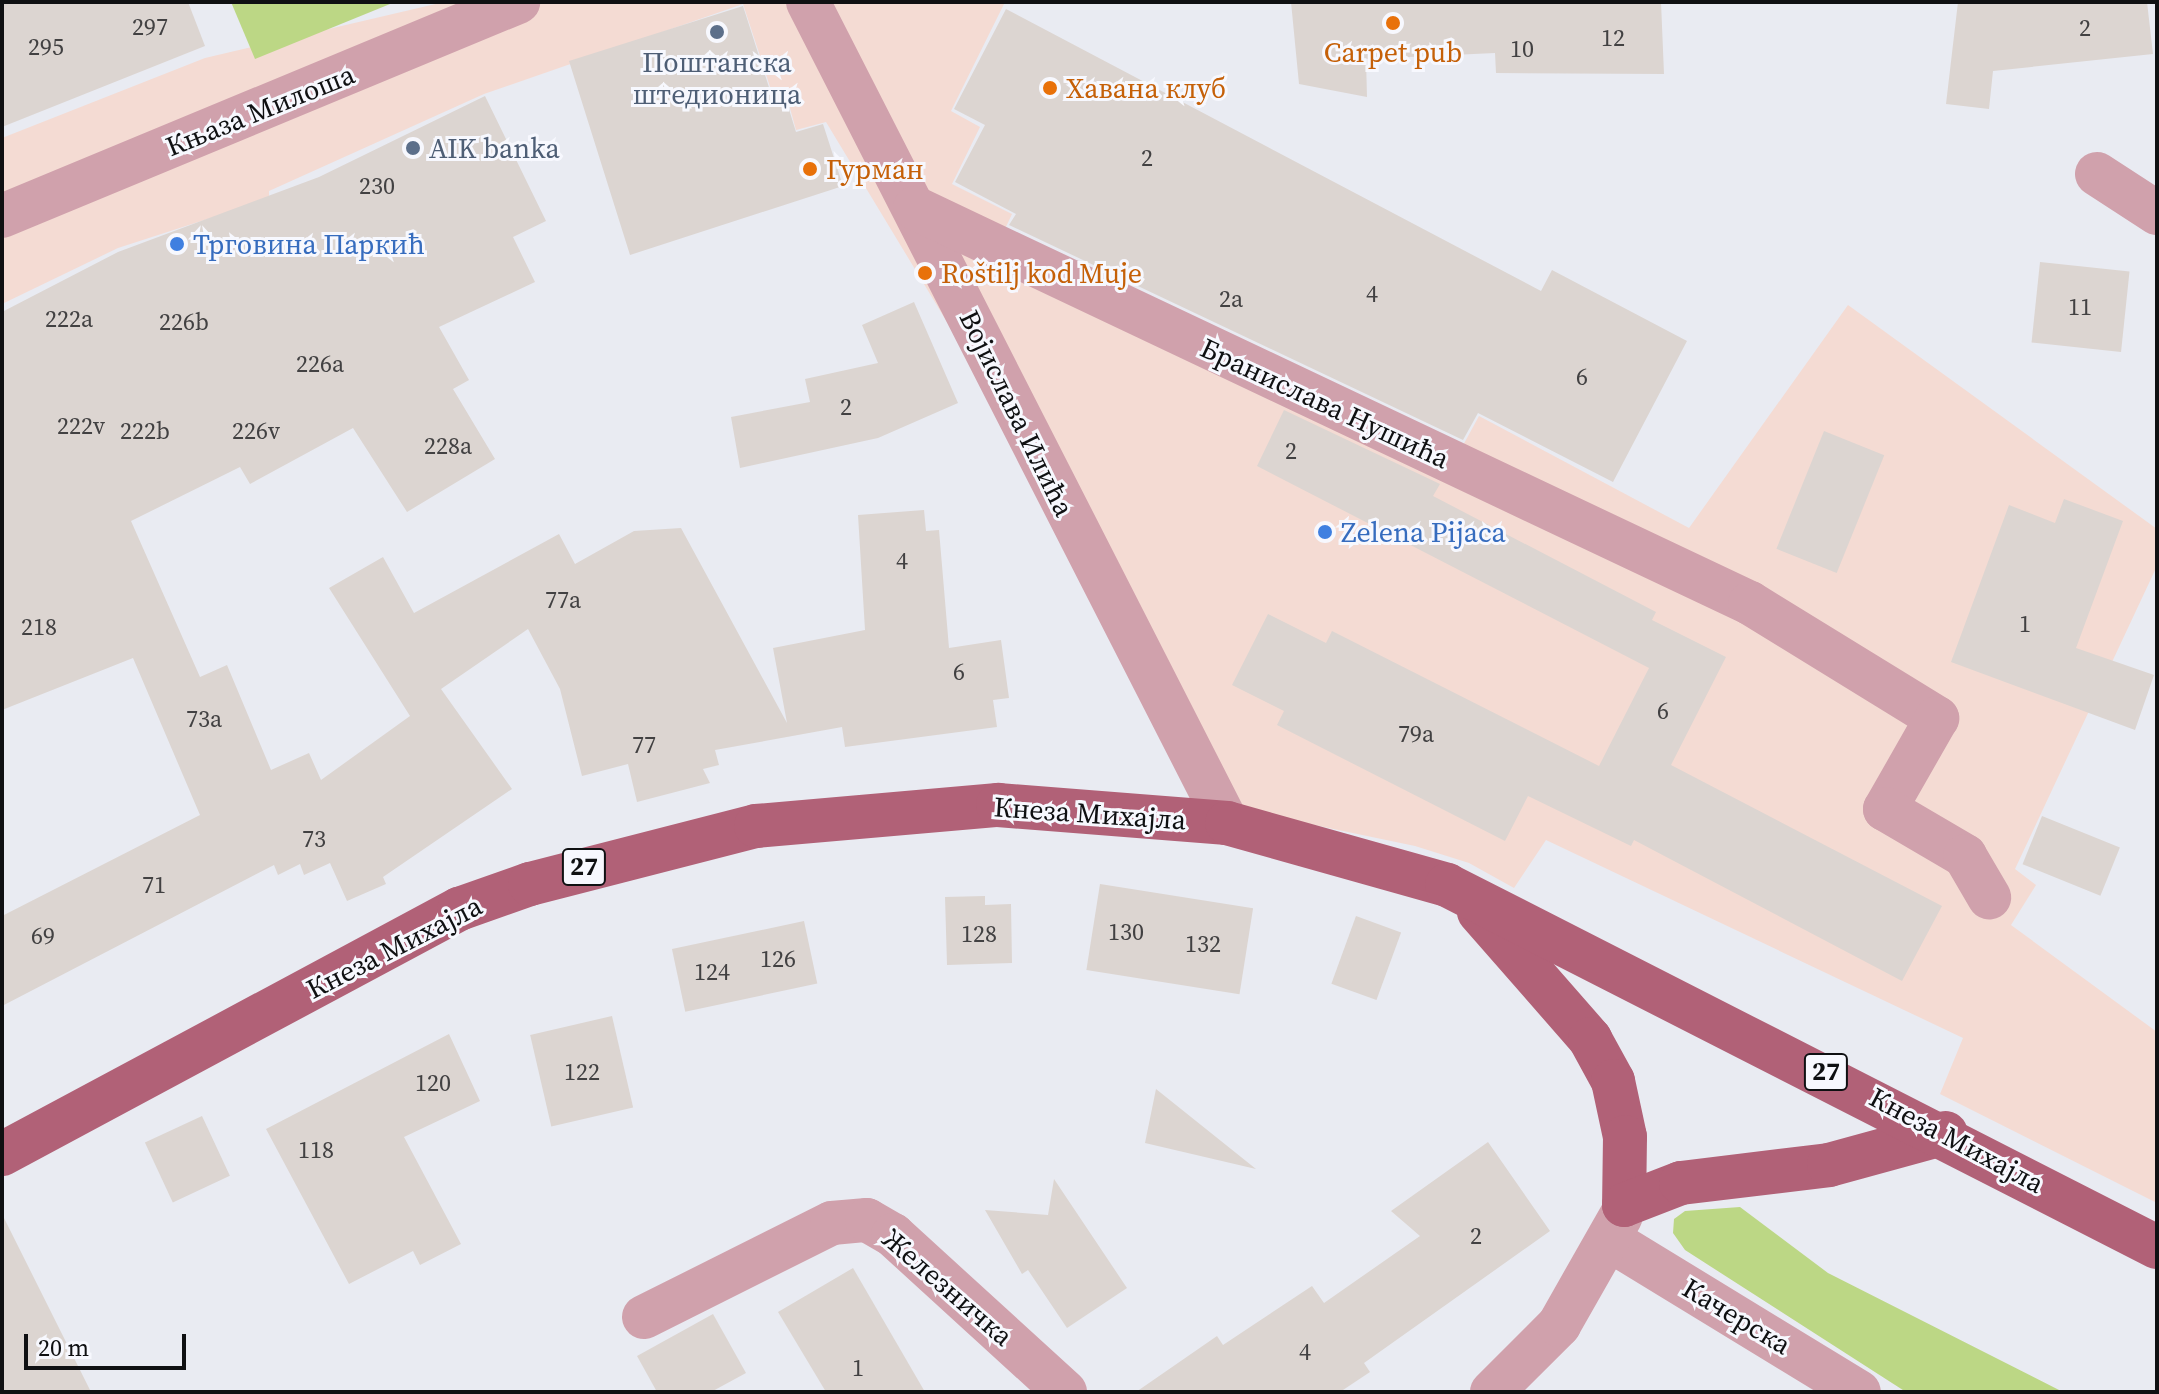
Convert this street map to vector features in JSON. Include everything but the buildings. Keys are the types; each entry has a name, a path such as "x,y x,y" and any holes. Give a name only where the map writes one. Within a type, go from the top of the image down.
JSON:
{"main road":[{"name":"Кнеза Михајла","path":"3,1152 459,909 608,859 756,826 917,807 998,805 1227,823 1339,851 1466,896 1946,1133 2157,1247"},
{"path":"1466,896 1590,1039 1613,1081 1625,1137 1618,1224"},
{"path":"1618,1224 1681,1183 1829,1165 1946,1133"}],"street":[{"name":"Књаза Милоша","path":"2,216 518,2"},
{"name":"Војислава Илића","path":"808,2 1227,823"},
{"path":"2097,174 2157,213"},
{"name":"Бранислава Нушића","path":"915,208 1736,598 1937,718 1885,809 1965,856 1989,897"},
{"name":"Железничка","path":"644,1317 832,1223 867,1220 893,1235 1065,1392"},
{"path":"1492,1392 1559,1325 1618,1224"},
{"name":"Качерска","path":"1618,1224 1859,1392"}],"shaded area":[{"path":"444,2 1005,2 951,111 980,127 952,184 1012,214 1005,229 1455,460 1479,416 1689,528 1848,305 2157,529 2157,566 2015,869 2036,885 2011,925 2157,1032 2157,1203 1940,1094 1963,1038 1546,840 1514,888 1469,863 1415,846 1195,800 982,380 826,122 796,130 788,101 776,105 743,4 484,94 269,191 269,199 118,248 2,304 2,138 205,58"}],"green space":[{"path":"231,2 395,2 255,59"},
{"path":"1740,1207 1828,1273 2063,1392 1906,1392 1685,1250 1673,1233 1674,1219 1685,1211"}],"place":[{"name":"Carpet pub","path":"1393,23"},
{"name":"Поштанска штедионица","path":"717,32"},
{"name":"Хавана клуб","path":"1050,88"},
{"name":"AIK banka","path":"413,148"},
{"name":"Гурман","path":"810,169"},
{"name":"Трговина Паркић","path":"177,244"},
{"name":"Roštilj kod Muje","path":"925,273"},
{"name":"Zelena Pijaca","path":"1325,532"}]}
